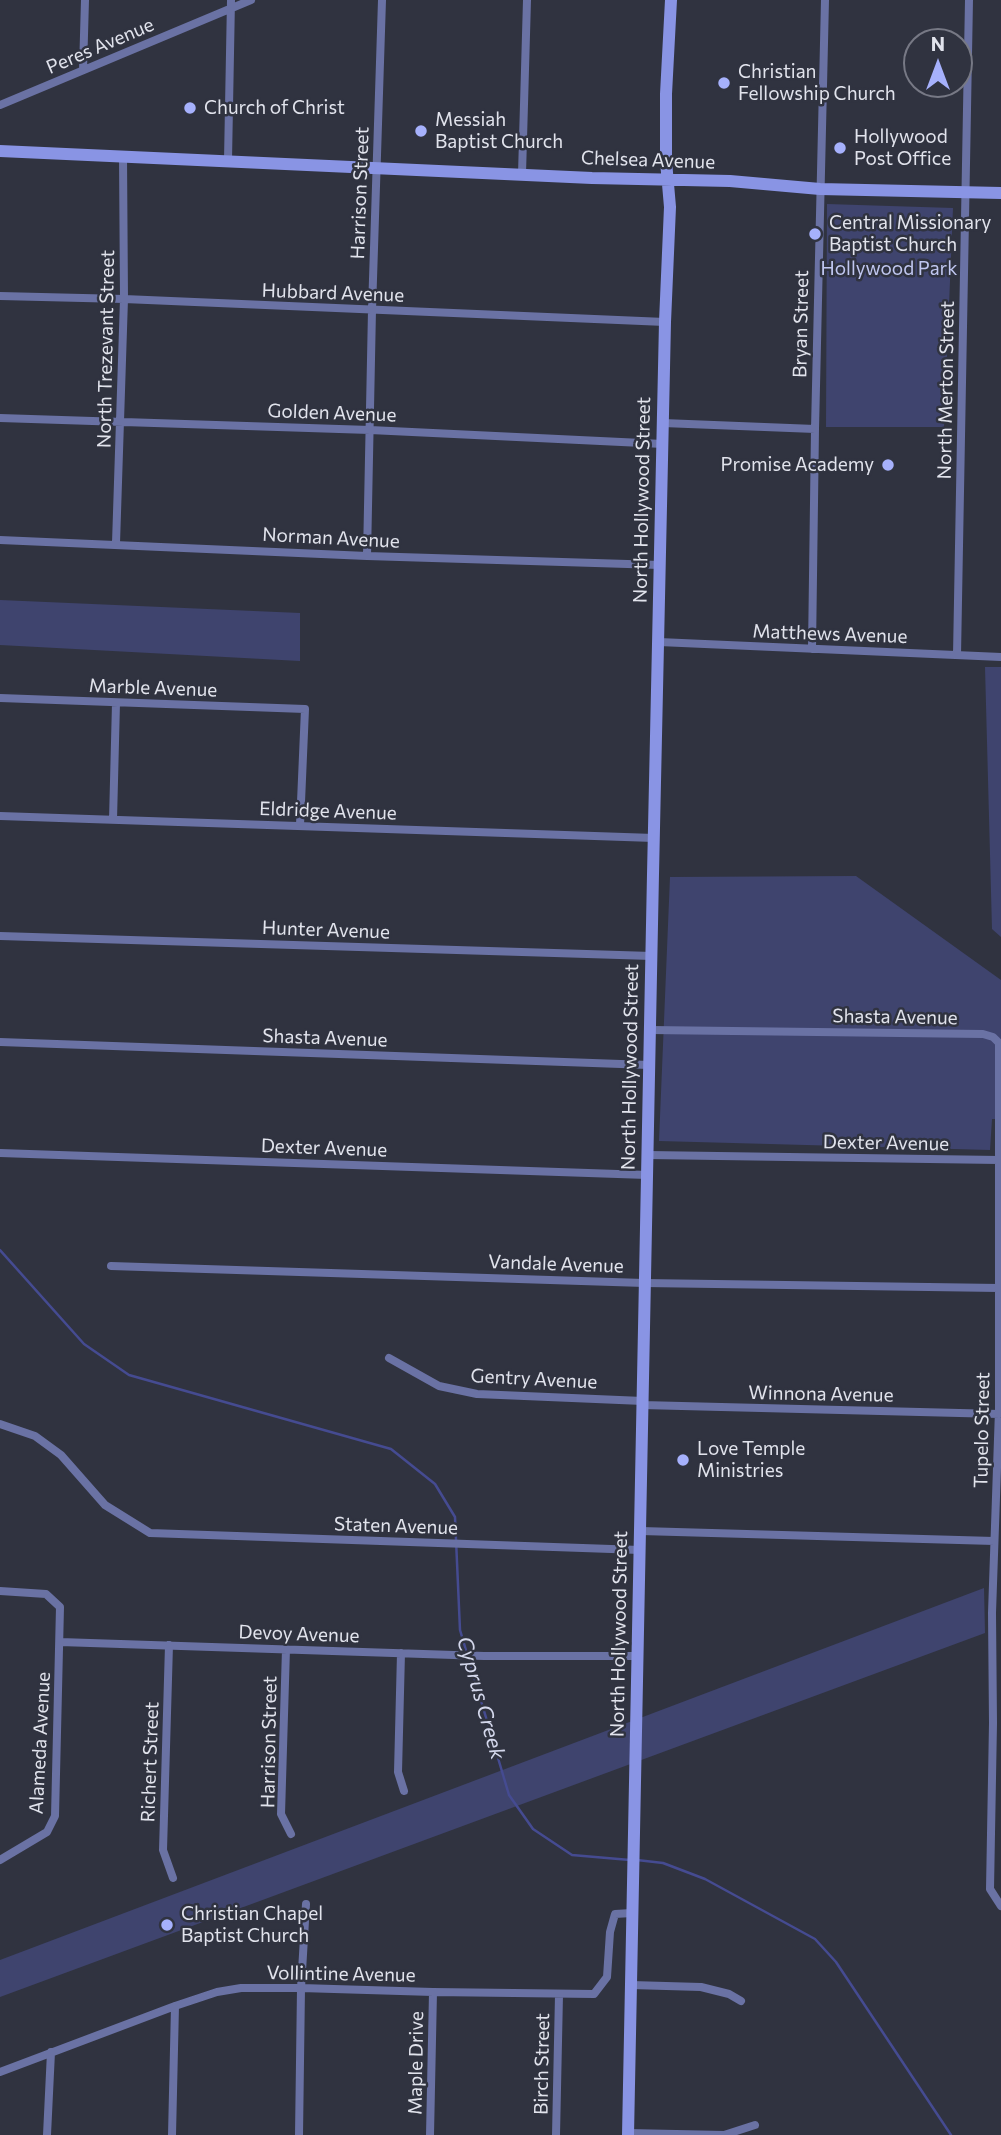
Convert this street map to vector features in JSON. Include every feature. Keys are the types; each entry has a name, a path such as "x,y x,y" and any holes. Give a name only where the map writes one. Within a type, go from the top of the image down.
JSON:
{"main road":[{"name":"North Hollywood Street","path":"628,2134 644,1283 665,322 670,207 666,94 671,0"},
{"name":"Chelsea Avenue","path":"0,151 730,181 820,189 1001,193"}],"street":[{"path":"83,70 85,0"},
{"name":"Peres Avenue","path":"0,105 231,4 251,0"},
{"name":"Harrison Street","path":"367,556 382,0"},
{"path":"522,174 527,0"},
{"name":"Bryan Street","path":"812,649 825,0"},
{"name":"North Merton Street","path":"957,655 969,0"},
{"path":"228,160 231,4"},
{"name":"North Trezevant Street","path":"116,543 124,299 123,156"},
{"name":"Hubbard Avenue","path":"0,296 665,322"},
{"name":"Golden Avenue","path":"0,418 370,430 663,444"},
{"path":"663,423 815,429"},
{"name":"Norman Avenue","path":"0,540 660,565"},
{"name":"Matthews Avenue","path":"659,642 1001,657"},
{"name":"Marble Avenue","path":"0,698 305,709 300,825"},
{"path":"113,820 116,703"},
{"name":"Eldridge Avenue","path":"0,816 654,838"},
{"name":"Hunter Avenue","path":"0,936 652,956"},
{"name":"Shasta Avenue","path":"650,1030 972,1034"},
{"name":"Tupelo Street","path":"972,1034 993,1037 1000,1048 999,1414 994,1541 997,1723 990,1889 1001,1906"},
{"name":"Shasta Avenue","path":"0,1042 649,1065"},
{"name":"Dexter Avenue","path":"0,1153 647,1175"},
{"name":"Dexter Avenue","path":"648,1155 999,1160"},
{"name":"Vandale Avenue","path":"111,1266 644,1283 999,1288"},
{"name":"Gentry Avenue","path":"389,1358 439,1386 477,1394 643,1403"},
{"name":"Winnona Avenue","path":"643,1403 999,1414"},
{"name":"Staten Avenue","path":"0,1424 34,1436 52,1448 104,1506 150,1534 640,1550"},
{"path":"641,1531 994,1541"},
{"path":"0,1591 46,1594 60,1607 60,1642"},
{"name":"Devoy Avenue","path":"60,1642 484,1656 637,1656"},
{"name":"Alameda Avenue","path":"0,1860 47,1832 55,1816 60,1642"},
{"name":"Richert Street","path":"169,1645 163,1850 173,1878"},
{"name":"Harrison Street","path":"286,1649 281,1814 291,1834"},
{"path":"401,1653 398,1772 404,1791"},
{"path":"991,1847 1001,1847"},
{"path":"299,2135 301,1988 306,1904"},
{"name":"Vollintine Avenue","path":"0,2072 175,2006 217,1992 241,1988 593,1994 607,1977 610,1933 615,1914 632,1913"},
{"path":"631,1985 701,1987 729,1994 741,2001"},
{"name":"Maple Drive","path":"430,2135 433,1993"},
{"name":"Birch Street","path":"556,2135 559,1995"},
{"path":"172,2135 175,2006"},
{"path":"47,2135 51,2052"},
{"path":"628,2134 724,2135 755,2125"}],"green space":[{"name":"Hollywood Park","path":"827,204 953,208 944,427 826,427"},
{"path":"0,600 300,613 300,661 0,645"},
{"path":"985,667 1001,667 1001,937 992,929"},
{"path":"856,876 1001,980 1001,1119 992,1119 990,1150 659,1141 670,877"},
{"path":"984,1588 985,1633 0,1997 0,1960"}],"waterway":[{"name":"Cyprus Creek","path":"0,1250 84,1344 129,1375 391,1449 435,1484 455,1517 460,1630 509,1795 533,1829 572,1855 630,1860"},
{"name":"Cyprus Creek","path":"637,1860 663,1863 705,1879 815,1939 836,1962 951,2135"}],"place":[{"name":"Christian Fellowship Church","path":"724,83"},
{"name":"Church of Christ","path":"190,108"},
{"name":"Messiah Baptist Church","path":"421,131"},
{"name":"Hollywood Post Office","path":"840,148"},
{"name":"Central Missionary Baptist Church","path":"815,234"},
{"name":"Promise Academy","path":"888,465"},
{"name":"Love Temple Ministries","path":"683,1460"},
{"name":"Christian Chapel Baptist Church","path":"167,1925"}]}
